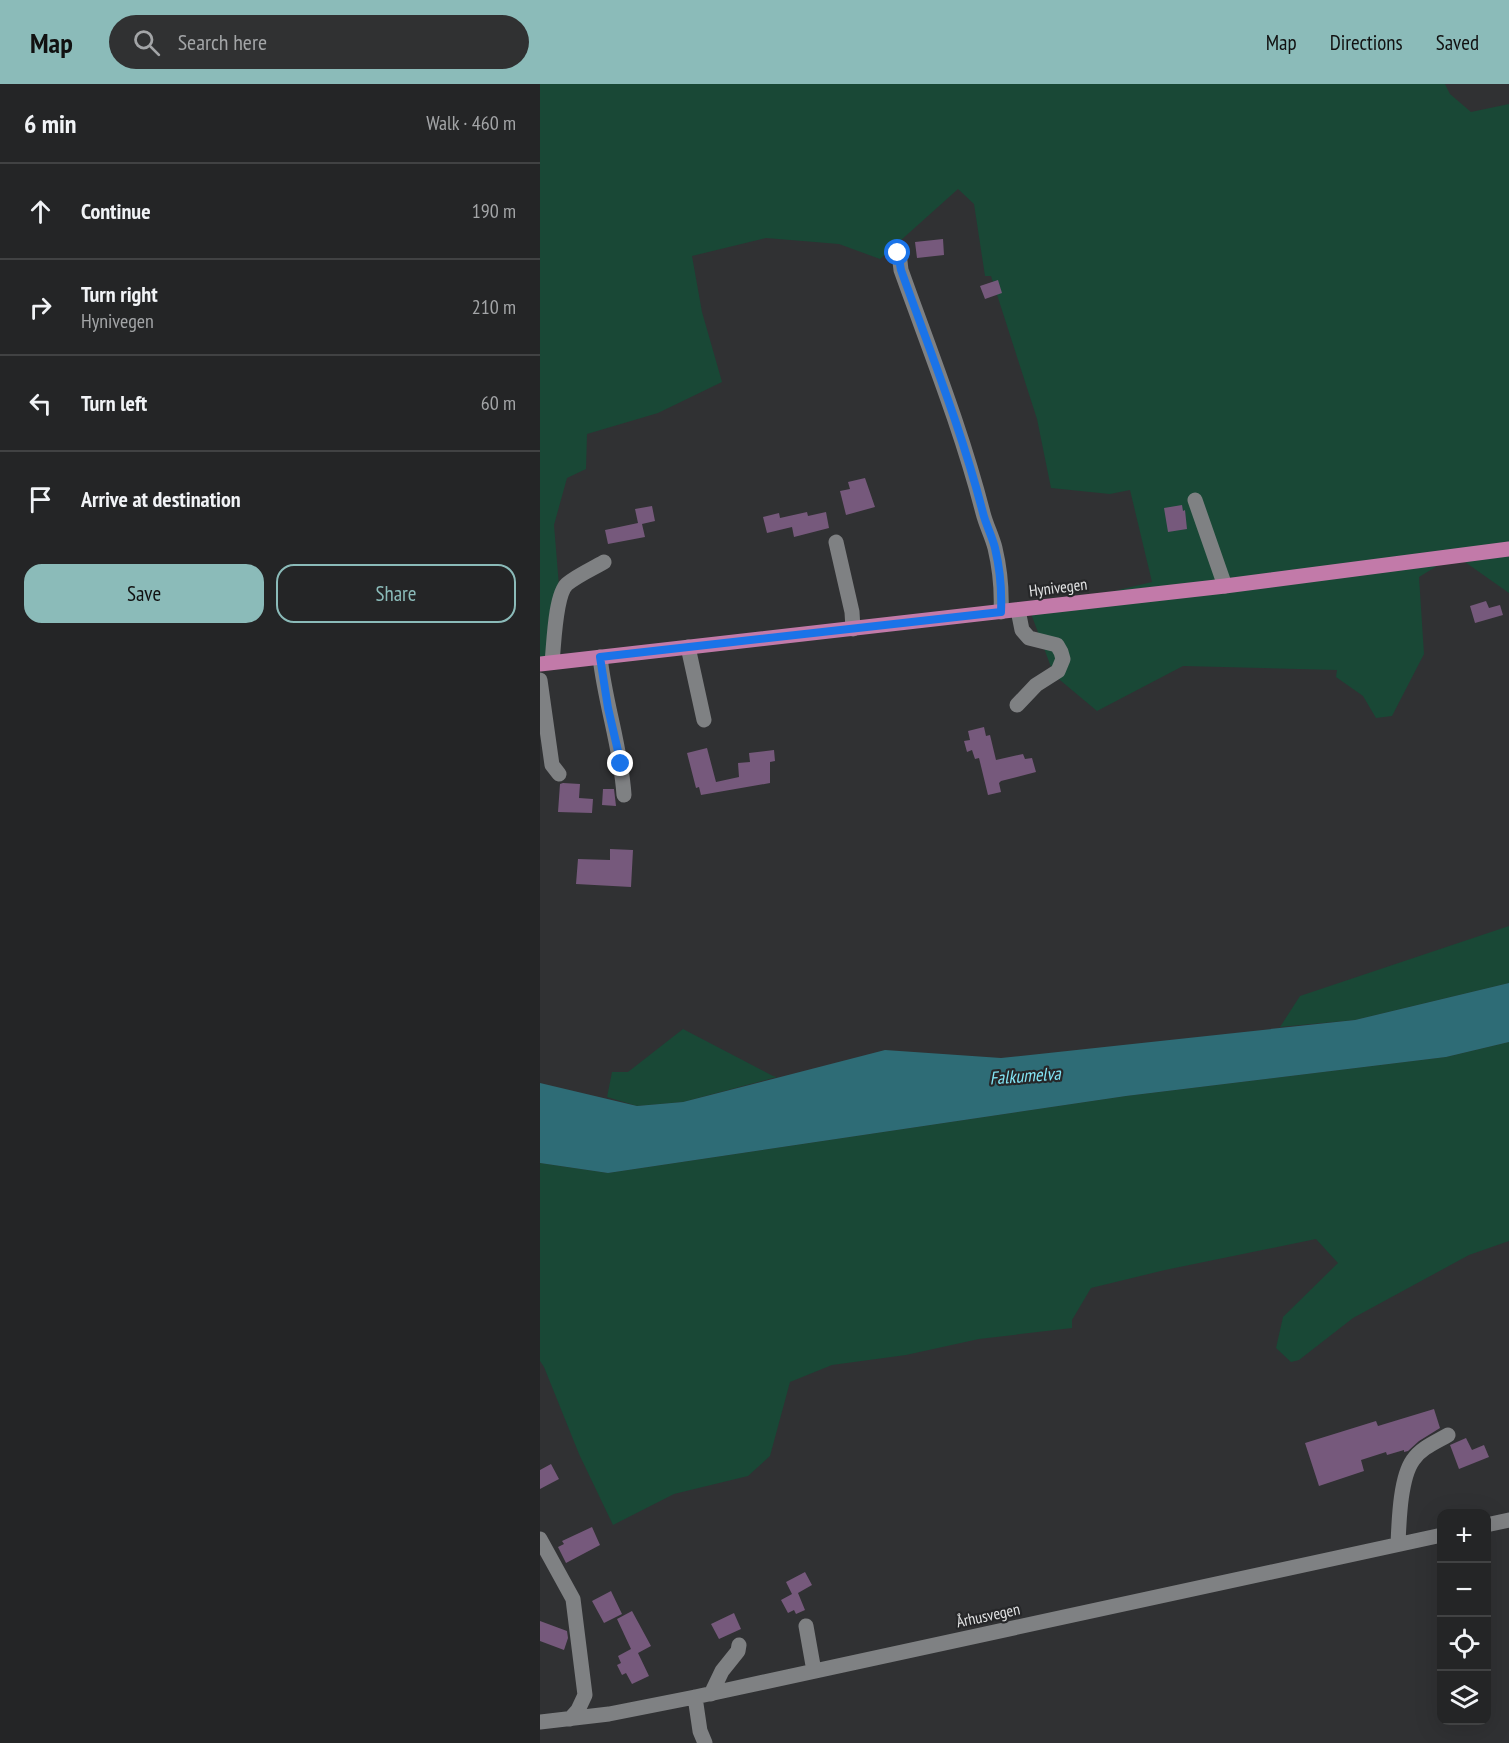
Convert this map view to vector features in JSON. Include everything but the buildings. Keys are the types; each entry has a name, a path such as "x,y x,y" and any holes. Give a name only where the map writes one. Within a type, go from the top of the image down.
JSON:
{"main road":[{"name":"Hynivegen","path":"546,663 1018,610 1509,549"}],"street":[{"path":"898,253 901,270 956,420 977,486 983,515 995,548 1002,591 1001,612"},
{"path":"1194,500 1225,585"},
{"path":"836,542 852,612 853,628"},
{"path":"546,663 563,589 568,583 604,562"},
{"path":"1017,705 1036,685 1058,671 1063,659 1056,645 1029,638 1022,630 1018,610"},
{"path":"688,647 704,720"},
{"path":"600,657 604,688 623,776 624,795"},
{"path":"540,680 552,765 559,774"},
{"path":"1398,1544 1408,1470 1421,1451 1448,1436"},
{"path":"1491,1524 1509,1520"},
{"name":"Århusvegen","path":"540,1722 609,1714 668,1696 695,1697 711,1694 1437,1536"},
{"path":"540,1539 573,1599 585,1695 578,1710 570,1719"},
{"path":"806,1626 814,1671"},
{"path":"711,1694 722,1671 735,1656 739,1645"},
{"path":"585,1695 609,1714"},
{"path":"695,1697 700,1731 705,1743"}],"green space":[{"path":"540,84 1445,84 1450,94 1471,112 1509,104 1509,593 1455,555 1419,577 1424,654 1392,716 1376,718 1363,696 1336,677 1337,670 1183,666 1097,711 1054,675 1030,611 1152,582 1130,490 1110,494 1051,488 1037,419 991,276 985,276 974,204 958,189 880,259 839,244 766,238 692,256 702,312 722,382 658,413 587,434 586,469 567,478 554,525 560,598 544,663 540,666"},
{"path":"1509,926 1509,983 1355,1020 1280,1027 1300,996"},
{"path":"683,1029 777,1077 683,1102 637,1106 607,1097 612,1072 628,1072"},
{"path":"1509,1042 1509,1241 1469,1255 1353,1318 1299,1360 1291,1362 1276,1348 1283,1317 1338,1263 1316,1239 1165,1270 1091,1288 1072,1320 1072,1328 979,1339 906,1355 832,1365 790,1382 770,1456 748,1476 674,1494 613,1525 579,1454 540,1361 540,1163 608,1173 1126,1096 1446,1057"}],"water":[{"name":"Falkumelva","path":"1509,983 1509,1042 1446,1057 1126,1096 608,1173 540,1163 540,1083 637,1106 683,1102 885,1050 1001,1058 1355,1020"}],"route":[{"path":"621,764 608,708 600,657 1001,612 1002,591 995,548 983,515 977,486 956,420 901,270 898,253"}]}
